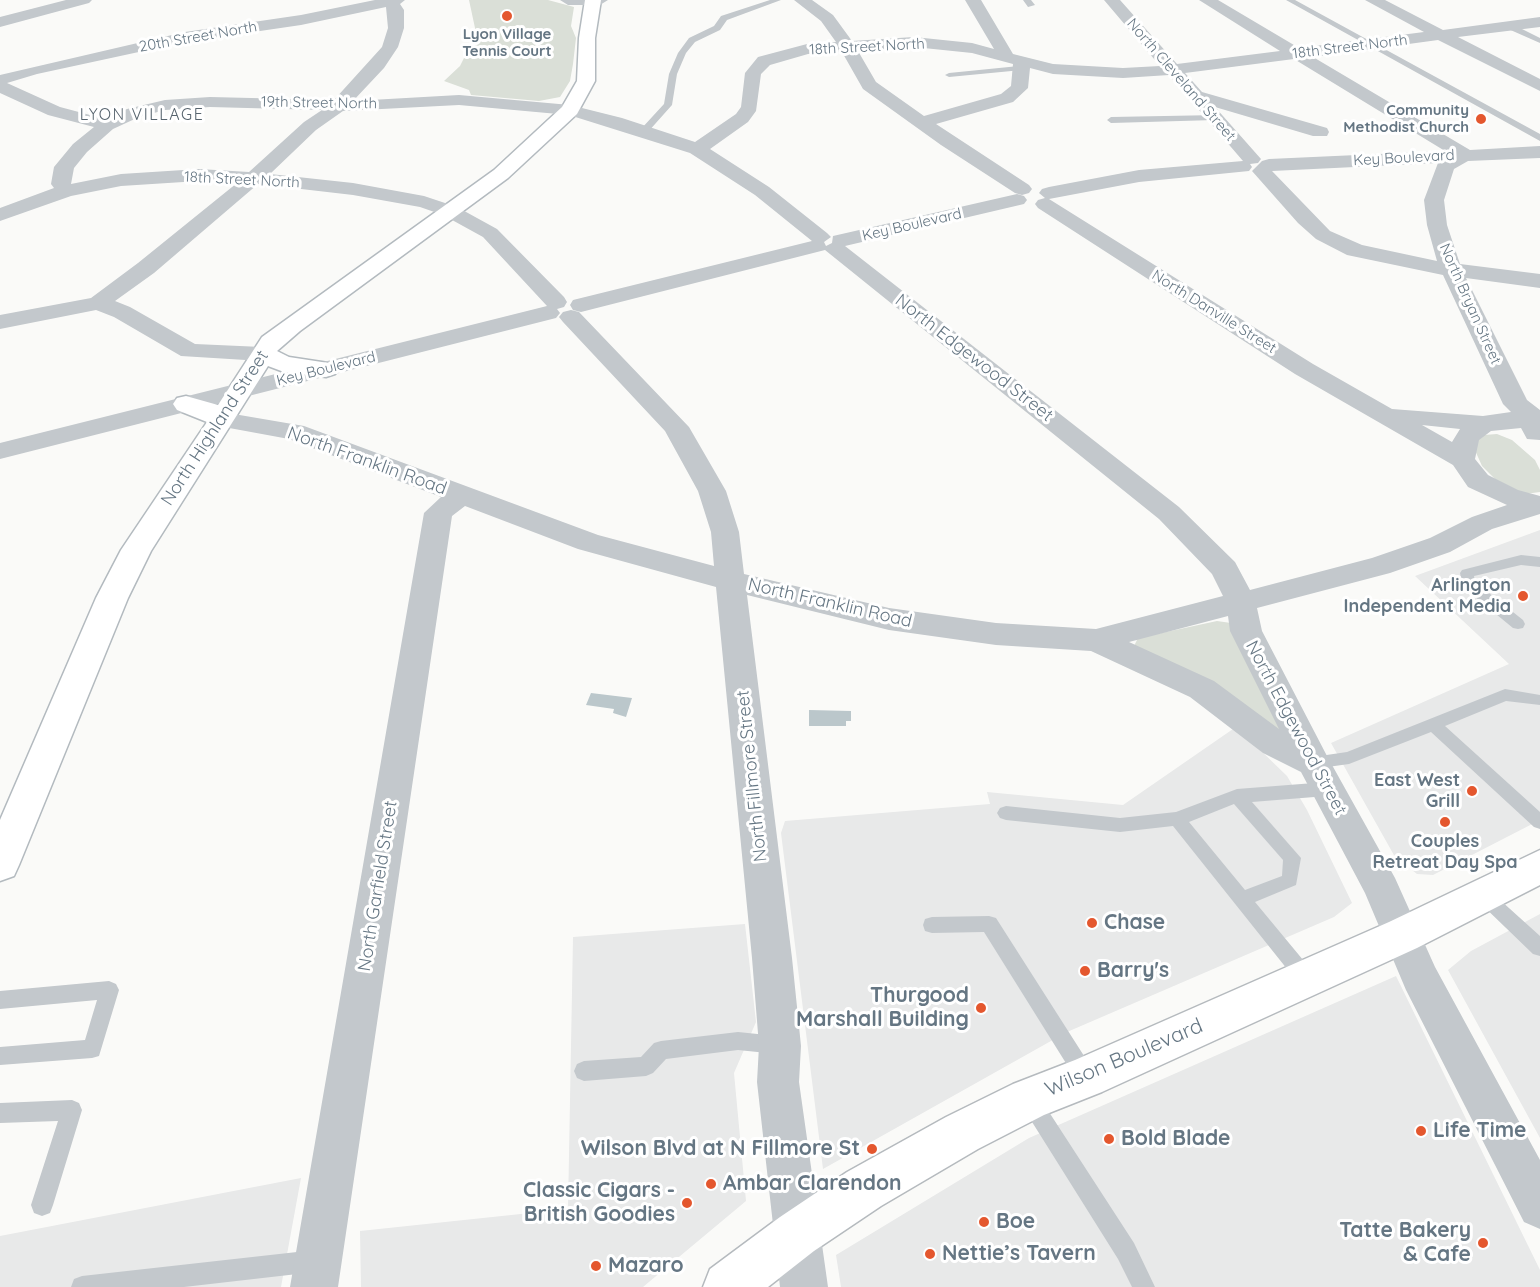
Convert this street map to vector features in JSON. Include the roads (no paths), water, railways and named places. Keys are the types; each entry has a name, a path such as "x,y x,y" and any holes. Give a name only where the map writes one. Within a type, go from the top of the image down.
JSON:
{"street":[{"path":"0,22 84,0"},
{"path":"568,0 600,0"},
{"name":"North Highland Street","path":"0,865 136,550 222,420 262,354 271,342 291,326 501,174 570,110 586,81 587,38 593,0"},
{"path":"802,0 827,18 848,46 870,85 1020,195 1037,189 1047,199"},
{"path":"923,122 1007,98 1019,88 1016,62 974,0"},
{"name":"North Cleveland Street","path":"1112,0 1256,166 1323,235 1355,250 1404,262 1540,281"},
{"path":"1207,0 1465,155 1528,171"},
{"path":"1373,0 1540,86"},
{"path":"0,322 98,303 146,268 255,178 310,126 336,106 378,64 390,47 396,28 396,10 393,1"},
{"name":"20th Street North","path":"0,80 33,70 185,37 301,20 393,1"},
{"name":"18th Street North","path":"697,149 742,118 750,106 753,73 764,61 807,49 914,42 972,48 1016,62 1064,70 1123,73 1172,70 1540,22"},
{"name":"18th Street North","path":"1123,73 1193,92 1320,132"},
{"path":"0,87 54,111 107,125"},
{"name":"19th Street North","path":"66,191 61,184 64,167 80,148 107,125 133,113 188,103 264,102 336,106 459,100 570,110"},
{"name":"North Edgewood Street","path":"570,110 697,149 762,191 1169,513 1225,569 1241,603 1246,631 1320,776 1382,889 1420,977 1540,1206"},
{"name":"Key Boulevard","path":"1047,199 1139,176 1256,166 1540,152"},
{"name":"North Bryan Street","path":"1465,155 1445,166 1434,200 1437,225 1451,269 1522,423"},
{"name":"18th Street North","path":"0,215 66,191 120,180 199,175 255,178 353,189 424,202 450,211"},
{"name":"Key Boulevard","path":"0,451 1020,195"},
{"name":"North Danville Street","path":"1047,199 1304,369 1387,414 1462,459"},
{"name":"North Fillmore Street","path":"450,211 493,235 676,427 712,491 725,532 732,581 780,1046 778,1082 804,1287"},
{"path":"98,303 123,312 190,351 262,354 284,364 326,369"},
{"path":"186,404 208,411 222,420"},
{"name":"North Danville Street","path":"1387,414 1522,423"},
{"name":"North Franklin Road","path":"222,420 295,432 588,542 732,581 889,619 996,634 1096,640 1380,566 1440,545 1482,523"},
{"path":"1522,423 1466,437 1462,459 1478,481 1508,496 1538,505"},
{"path":"1478,481 1482,523 1538,505"},
{"name":"North Garfield Street","path":"316,1274 438,513 461,495"},
{"path":"1096,640 1202,689 1320,776"},
{"name":"Wilson Boulevard","path":"728,1287 797,1234 864,1189 962,1133 1029,1099 1086,1077 1403,935 1540,866"}],"lane":[{"path":"644,131 668,105 673,74 682,53 692,40 717,28 724,18 777,0"},
{"path":"1290,0 1540,138"},
{"path":"1509,26 1540,40"},
{"path":"950,75 1016,62"},
{"path":"1111,120 1215,117"},
{"path":"1518,624 1467,584 1467,573 1521,560 1540,561"},
{"path":"1006,813 1120,825 1177,819 1237,796 1320,776 1349,758 1505,694 1539,700"},
{"path":"1434,724 1540,822"},
{"path":"1237,796 1292,858 1290,880 1242,899"},
{"path":"1177,819 1306,978"},
{"path":"1483,895 1540,948"},
{"path":"932,925 989,924 1086,1077"},
{"path":"0,1000 109,990 92,1049 0,1056"},
{"path":"584,1071 646,1066 661,1050 738,1041 780,1046"},
{"path":"1029,1099 1126,1251 1144,1287"},
{"path":"0,1113 72,1110 42,1205"},
{"path":"82,1287 316,1274"}],"place":[{"name":"Lyon Village Tennis Court","path":"507,16"},
{"name":"Community Methodist Church","path":"1481,119"},
{"name":"Arlington Independent Media","path":"1523,596"},
{"name":"East West Grill","path":"1472,791"},
{"name":"Couples Retreat Day Spa","path":"1445,822"},
{"name":"Chase","path":"1092,923"},
{"name":"Barry's","path":"1085,971"},
{"name":"Thurgood Marshall Building","path":"981,1008"},
{"name":"Life Time","path":"1421,1131"},
{"name":"Bold Blade","path":"1109,1139"},
{"name":"Wilson Blvd at N Fillmore St","path":"872,1149"},
{"name":"Ambar Clarendon","path":"711,1184"},
{"name":"Classic Cigars - British Goodies","path":"687,1203"},
{"name":"Boe","path":"984,1222"},
{"name":"Tatte Bakery & Cafe","path":"1483,1243"},
{"name":"Nettie’s Tavern","path":"930,1254"},
{"name":"Mazaro","path":"596,1266"}],"district":[{"name":"LYON VILLAGE","path":"142,115"}]}
